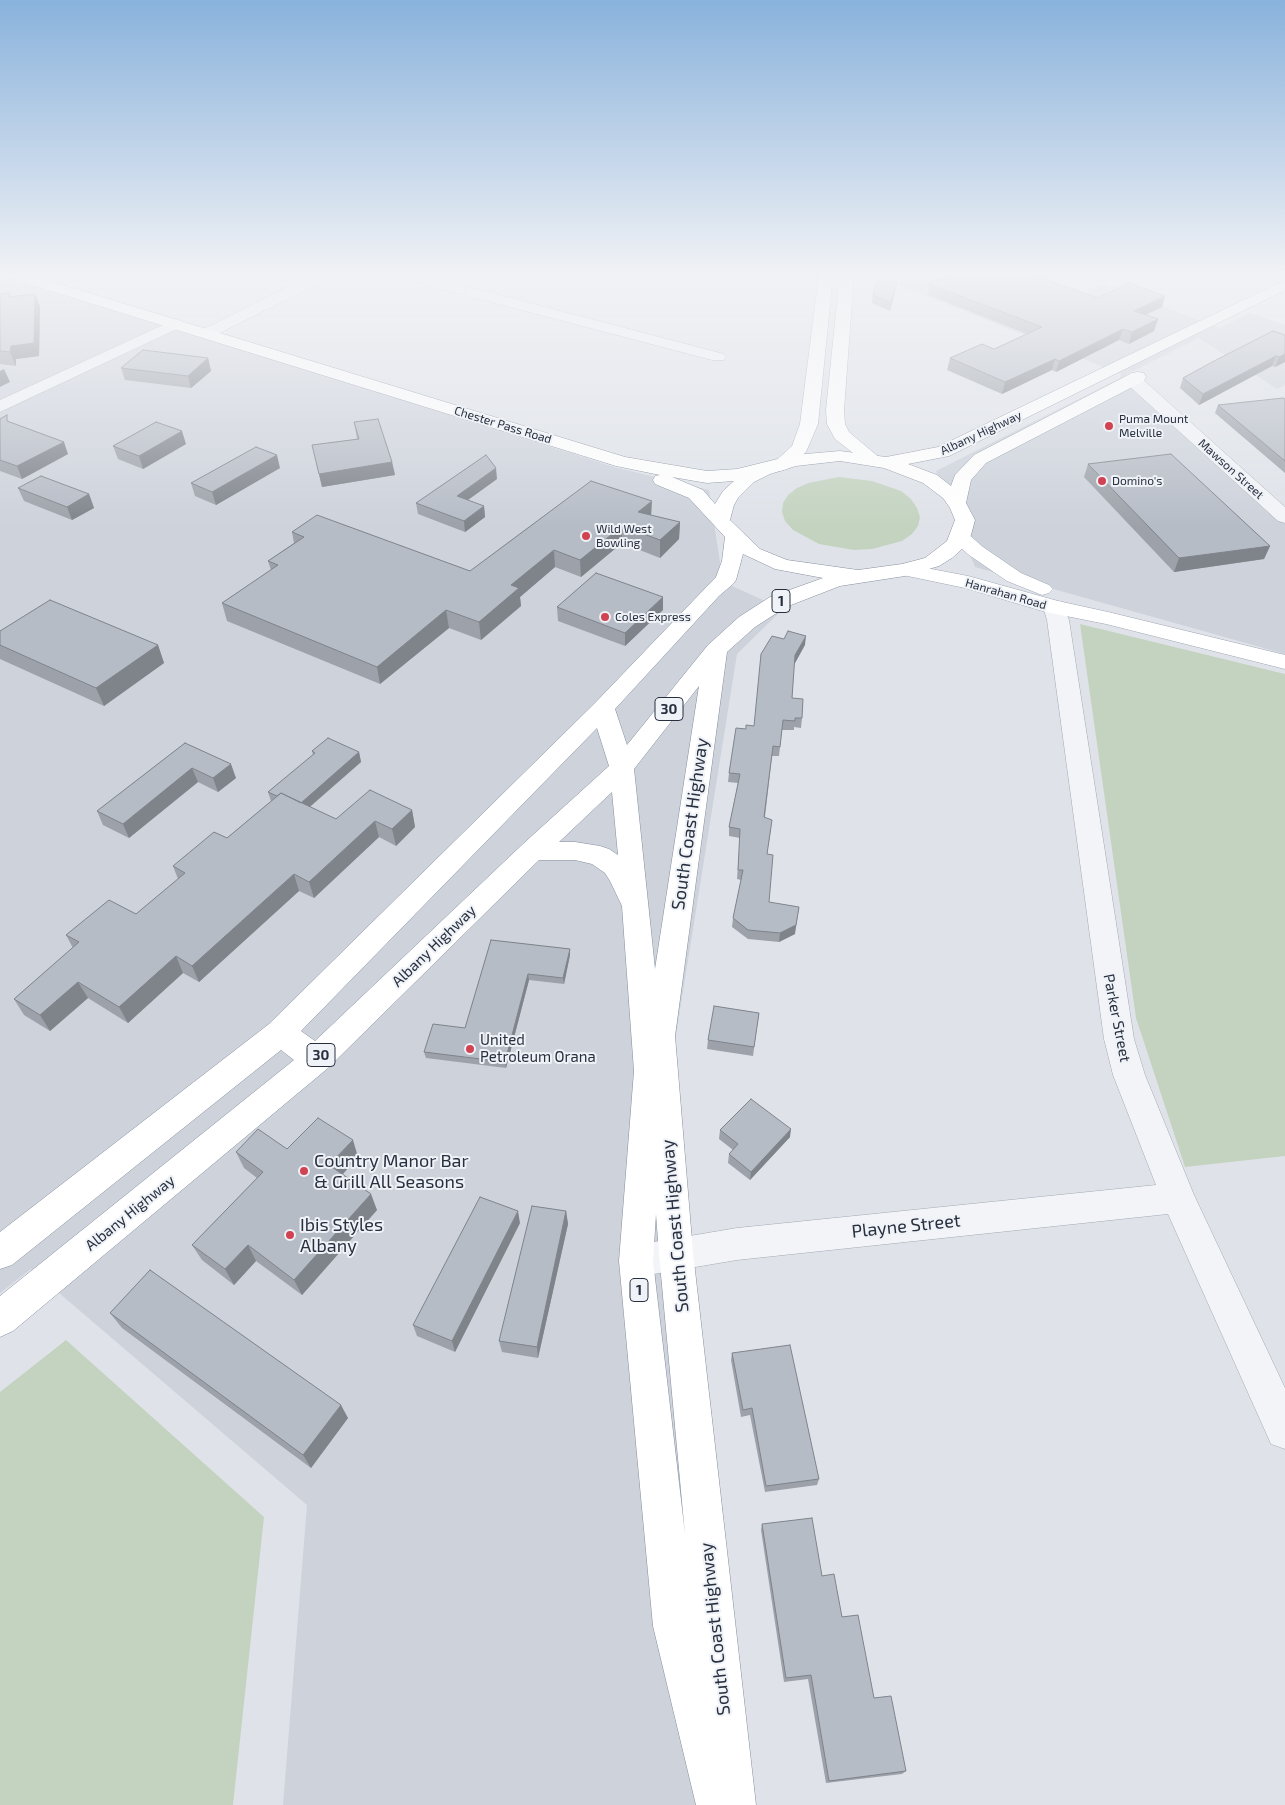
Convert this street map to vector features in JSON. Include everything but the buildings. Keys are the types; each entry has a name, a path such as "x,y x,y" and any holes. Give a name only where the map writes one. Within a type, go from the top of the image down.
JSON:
{"main road":[{"name":"Chester Pass Road","path":"289,358 622,462 696,494 720,521"},
{"path":"771,467 800,448 809,424 816,358"},
{"path":"840,358 835,410 836,424 841,434 880,461"},
{"name":"Albany Highway","path":"880,461 943,452 1134,358"},
{"name":"Albany Highway","path":"957,502 962,479 980,459 1150,372"},
{"name":"1","path":"957,502 930,479 880,461 824,457 771,467 747,478 730,495 720,521 753,552 782,565 858,576 905,570 932,562 945,554 955,545 960,537"},
{"name":"Chester Pass Road","path":"622,462 708,477 737,475 771,467"},
{"path":"957,502 965,520 960,537"},
{"path":"0,1253 280,1033 603,708 712,592 726,580 732,561 735,537"},
{"name":"Hanrahan Road","path":"960,537 976,551 1014,577 1108,618"},
{"name":"Hanrahan Road","path":"905,570 976,584 1054,607 1108,618 1285,662"},
{"name":"Albany Highway","path":"0,1318 317,1059 532,851 622,768 716,650 747,622 778,602 834,581 858,576"},
{"name":"South Coast Highway","path":"716,650 660,1036 676,1253 733,1805"},
{"name":"South Coast Highway","path":"603,708 622,768 636,906 649,1071 636,1261 674,1626 719,1805"},
{"path":"532,851 575,851 600,856 614,866 622,877 636,906"},
{"path":"280,1033 317,1059"}],"street":[{"path":"0,407 103,358"},
{"name":"Mawson Street","path":"1132,380 1285,517"},
{"name":"Parker Street","path":"1054,607 1058,620 1119,1039 1129,1075 1178,1198 1285,1430"},
{"name":"Playne Street","path":"636,1261 737,1244 1178,1198"}],"shaded area":[{"path":"0,358 273,358 614,467 709,490 723,582 783,609 737,654 673,1054 733,1805 283,1805 307,1505 31,1269 0,1293"},
{"path":"1082,358 1159,358 1125,375 1285,518 1285,654 975,567 936,471 1120,378 1121,374"},
{"path":"1230,358 1285,358 1285,385 1277,389"}],"green space":[{"path":"839,477 872,481 901,491 911,499 917,508 920,517 918,526 912,534 902,541 872,549 854,550 819,544 793,530 785,521 782,512 783,503 788,495 808,483"},
{"path":"1080,624 1285,674 1285,1156 1185,1167 1136,1018"},
{"path":"66,1340 264,1517 233,1805 0,1805 0,1392"}],"place":[{"name":"Puma Mount Melville","path":"1109,426"},
{"name":"Domino's","path":"1102,481"},
{"name":"Wild West Bowling","path":"586,536"},
{"name":"Coles Express","path":"605,617"},
{"name":"United Petroleum Orana","path":"470,1049"},
{"name":"Country Manor Bar & Grill All Seasons","path":"304,1171"},
{"name":"Ibis Styles Albany","path":"290,1235"}]}
